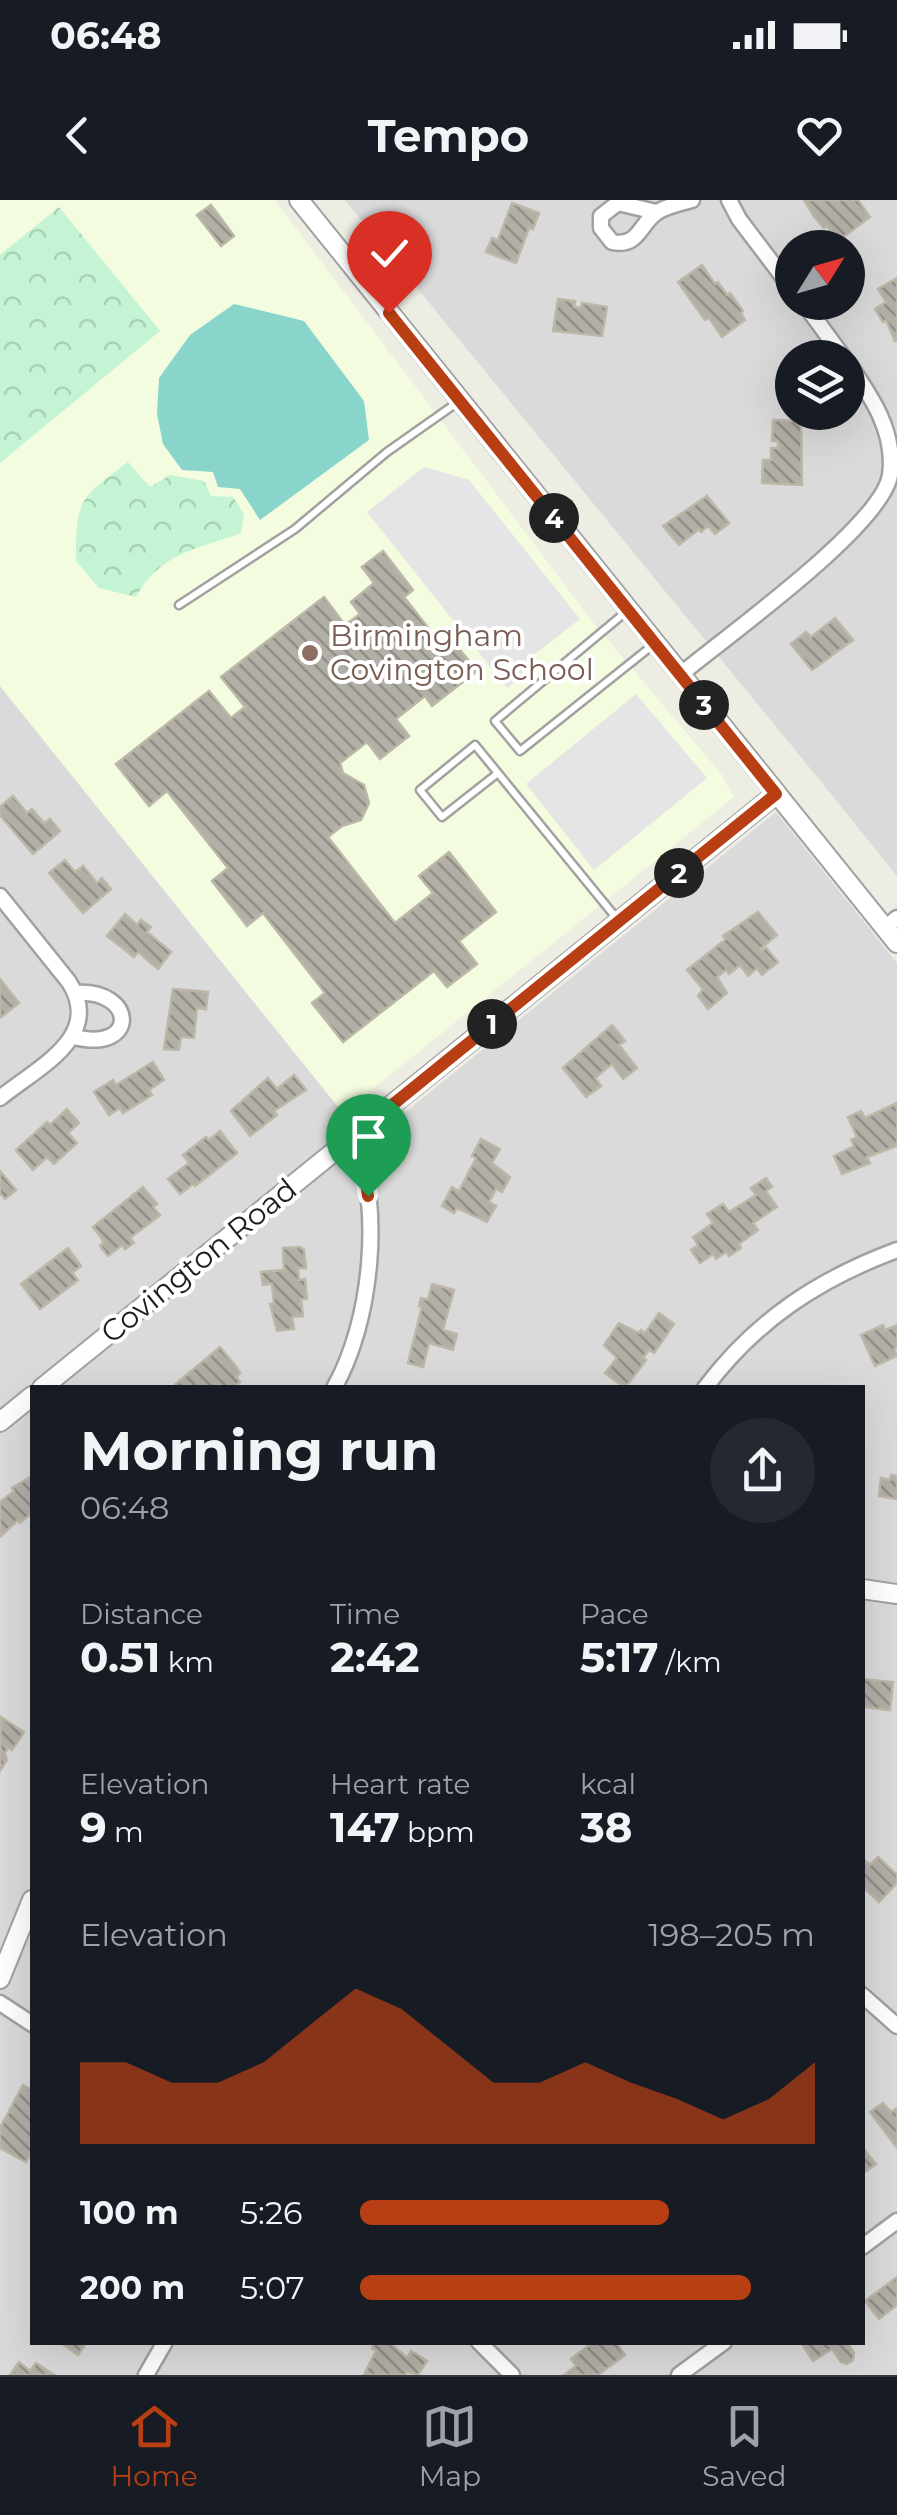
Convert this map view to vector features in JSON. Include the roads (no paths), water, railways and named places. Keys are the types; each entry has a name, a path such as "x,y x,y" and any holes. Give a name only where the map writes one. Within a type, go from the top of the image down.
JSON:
{"street":[{"path":"299,200 776,794 893,930"},
{"path":"656,212 692,200"},
{"path":"729,200 775,267"},
{"path":"680,674 826,556 857,528 881,498 890,474 888,438 865,389"},
{"name":"Covington Road","path":"46,1385 776,794"},
{"path":"0,896 76,994 80,1018 74,1037 0,1098"},
{"path":"74,1037 90,1041 109,1039 117,1034 122,1019 111,999 90,992 76,994"},
{"path":"335,1385 357,1328 368,1274 368,1196 362,1154 354,1136"},
{"path":"708,1385 747,1339 782,1308 840,1273 897,1250"},
{"path":"0,1422 30,1398"},
{"path":"865,1589 897,1594"},
{"path":"0,1978 30,1905"},
{"path":"865,1998 897,2026"},
{"path":"0,2003 30,2023"},
{"path":"865,2244 897,2221"},
{"path":"146,2375 163,2345"},
{"path":"482,2345 508,2372"},
{"path":"679,2375 720,2345"}],"lane":[{"path":"179,605 295,530 387,452 460,402"},
{"path":"628,610 494,720 520,752 655,644"},
{"path":"498,773 442,817 420,790 476,745 619,921"}],"place":[{"name":"Birmingham Covington School","path":"310,653"}]}
